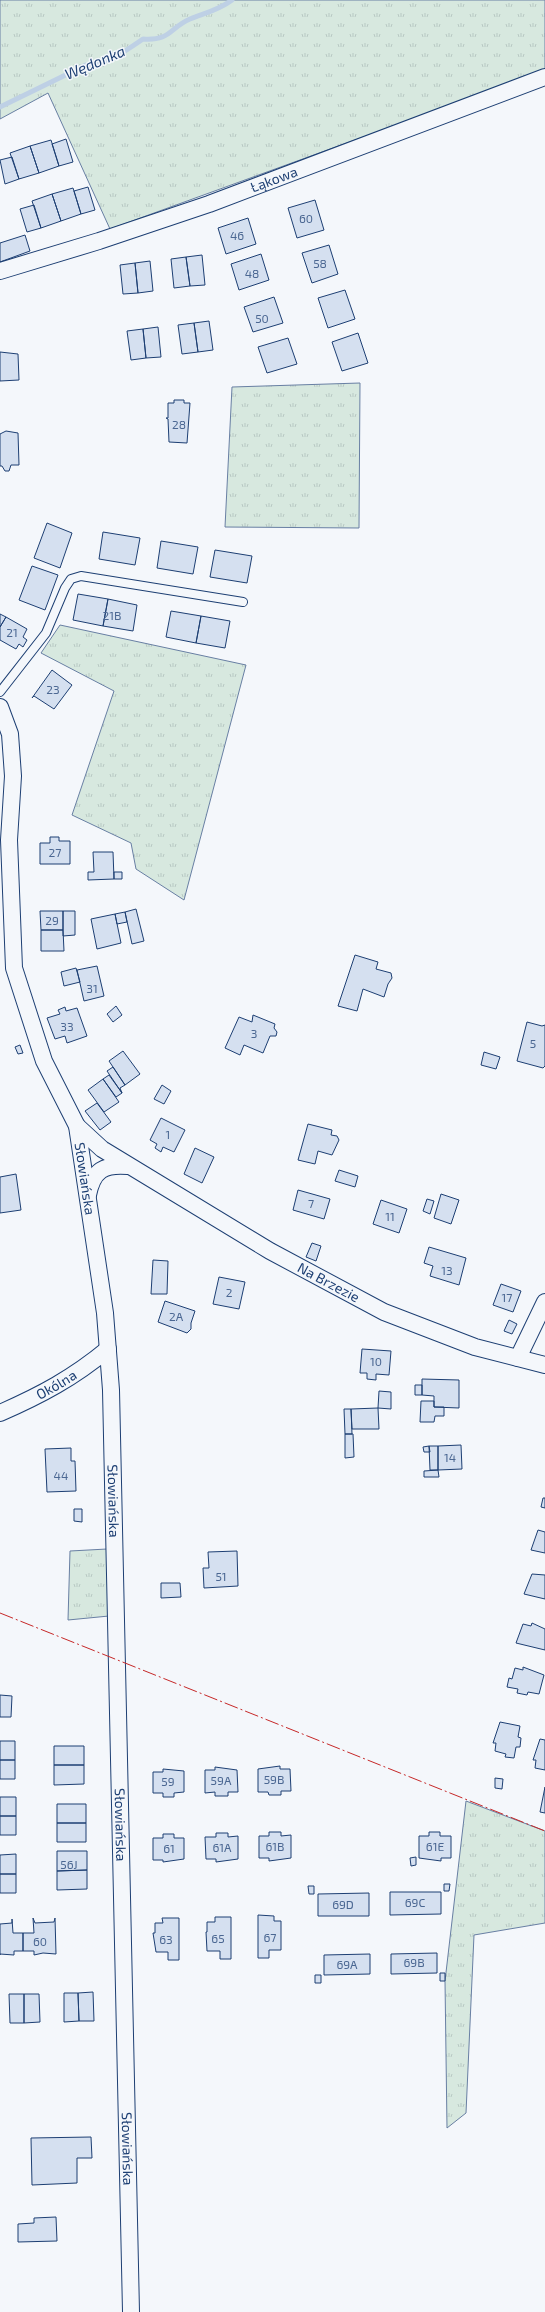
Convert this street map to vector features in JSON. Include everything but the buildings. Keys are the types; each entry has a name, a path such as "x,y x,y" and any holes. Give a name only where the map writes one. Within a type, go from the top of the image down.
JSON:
{"street":[{"name":"Łąkowa","path":"0,271 99,242 209,204 545,77"},
{"name":"Słowiańska","path":"0,707 10,734 14,776 9,840 14,968 44,1061 77,1126 105,1313 108,1349 111,1390 118,1626 123,1992 131,2312"},
{"name":"Na Brzezie","path":"77,1126 102,1150 128,1166 270,1252 384,1312 475,1347 545,1365"},
{"path":"87,1198 90,1183 98,1172 110,1165 128,1166"},
{"path":"518,1358 545,1302"},
{"name":"Okólna","path":"0,1413 47,1392 81,1372 108,1349"}],"lane":[{"path":"0,692 46,633 65,588 71,580 82,576 243,602"}],"green space":[{"path":"0,0 545,0 545,71 110,229 48,93 0,119"},
{"path":"360,383 359,528 225,527 232,387"},
{"path":"60,625 246,665 184,900 136,869 131,843 72,815 114,691 41,653"},
{"path":"107,1549 109,1616 68,1620 70,1551"},
{"path":"466,1801 545,1831 545,1923 474,1935 466,2113 447,2128 445,1981"}],"waterway":[{"name":"Wędonka","path":"0,107 86,65 109,60 143,39 152,39 165,36 190,19 217,9 232,0"}],"power":[{"path":"0,1613 545,1831"}]}
